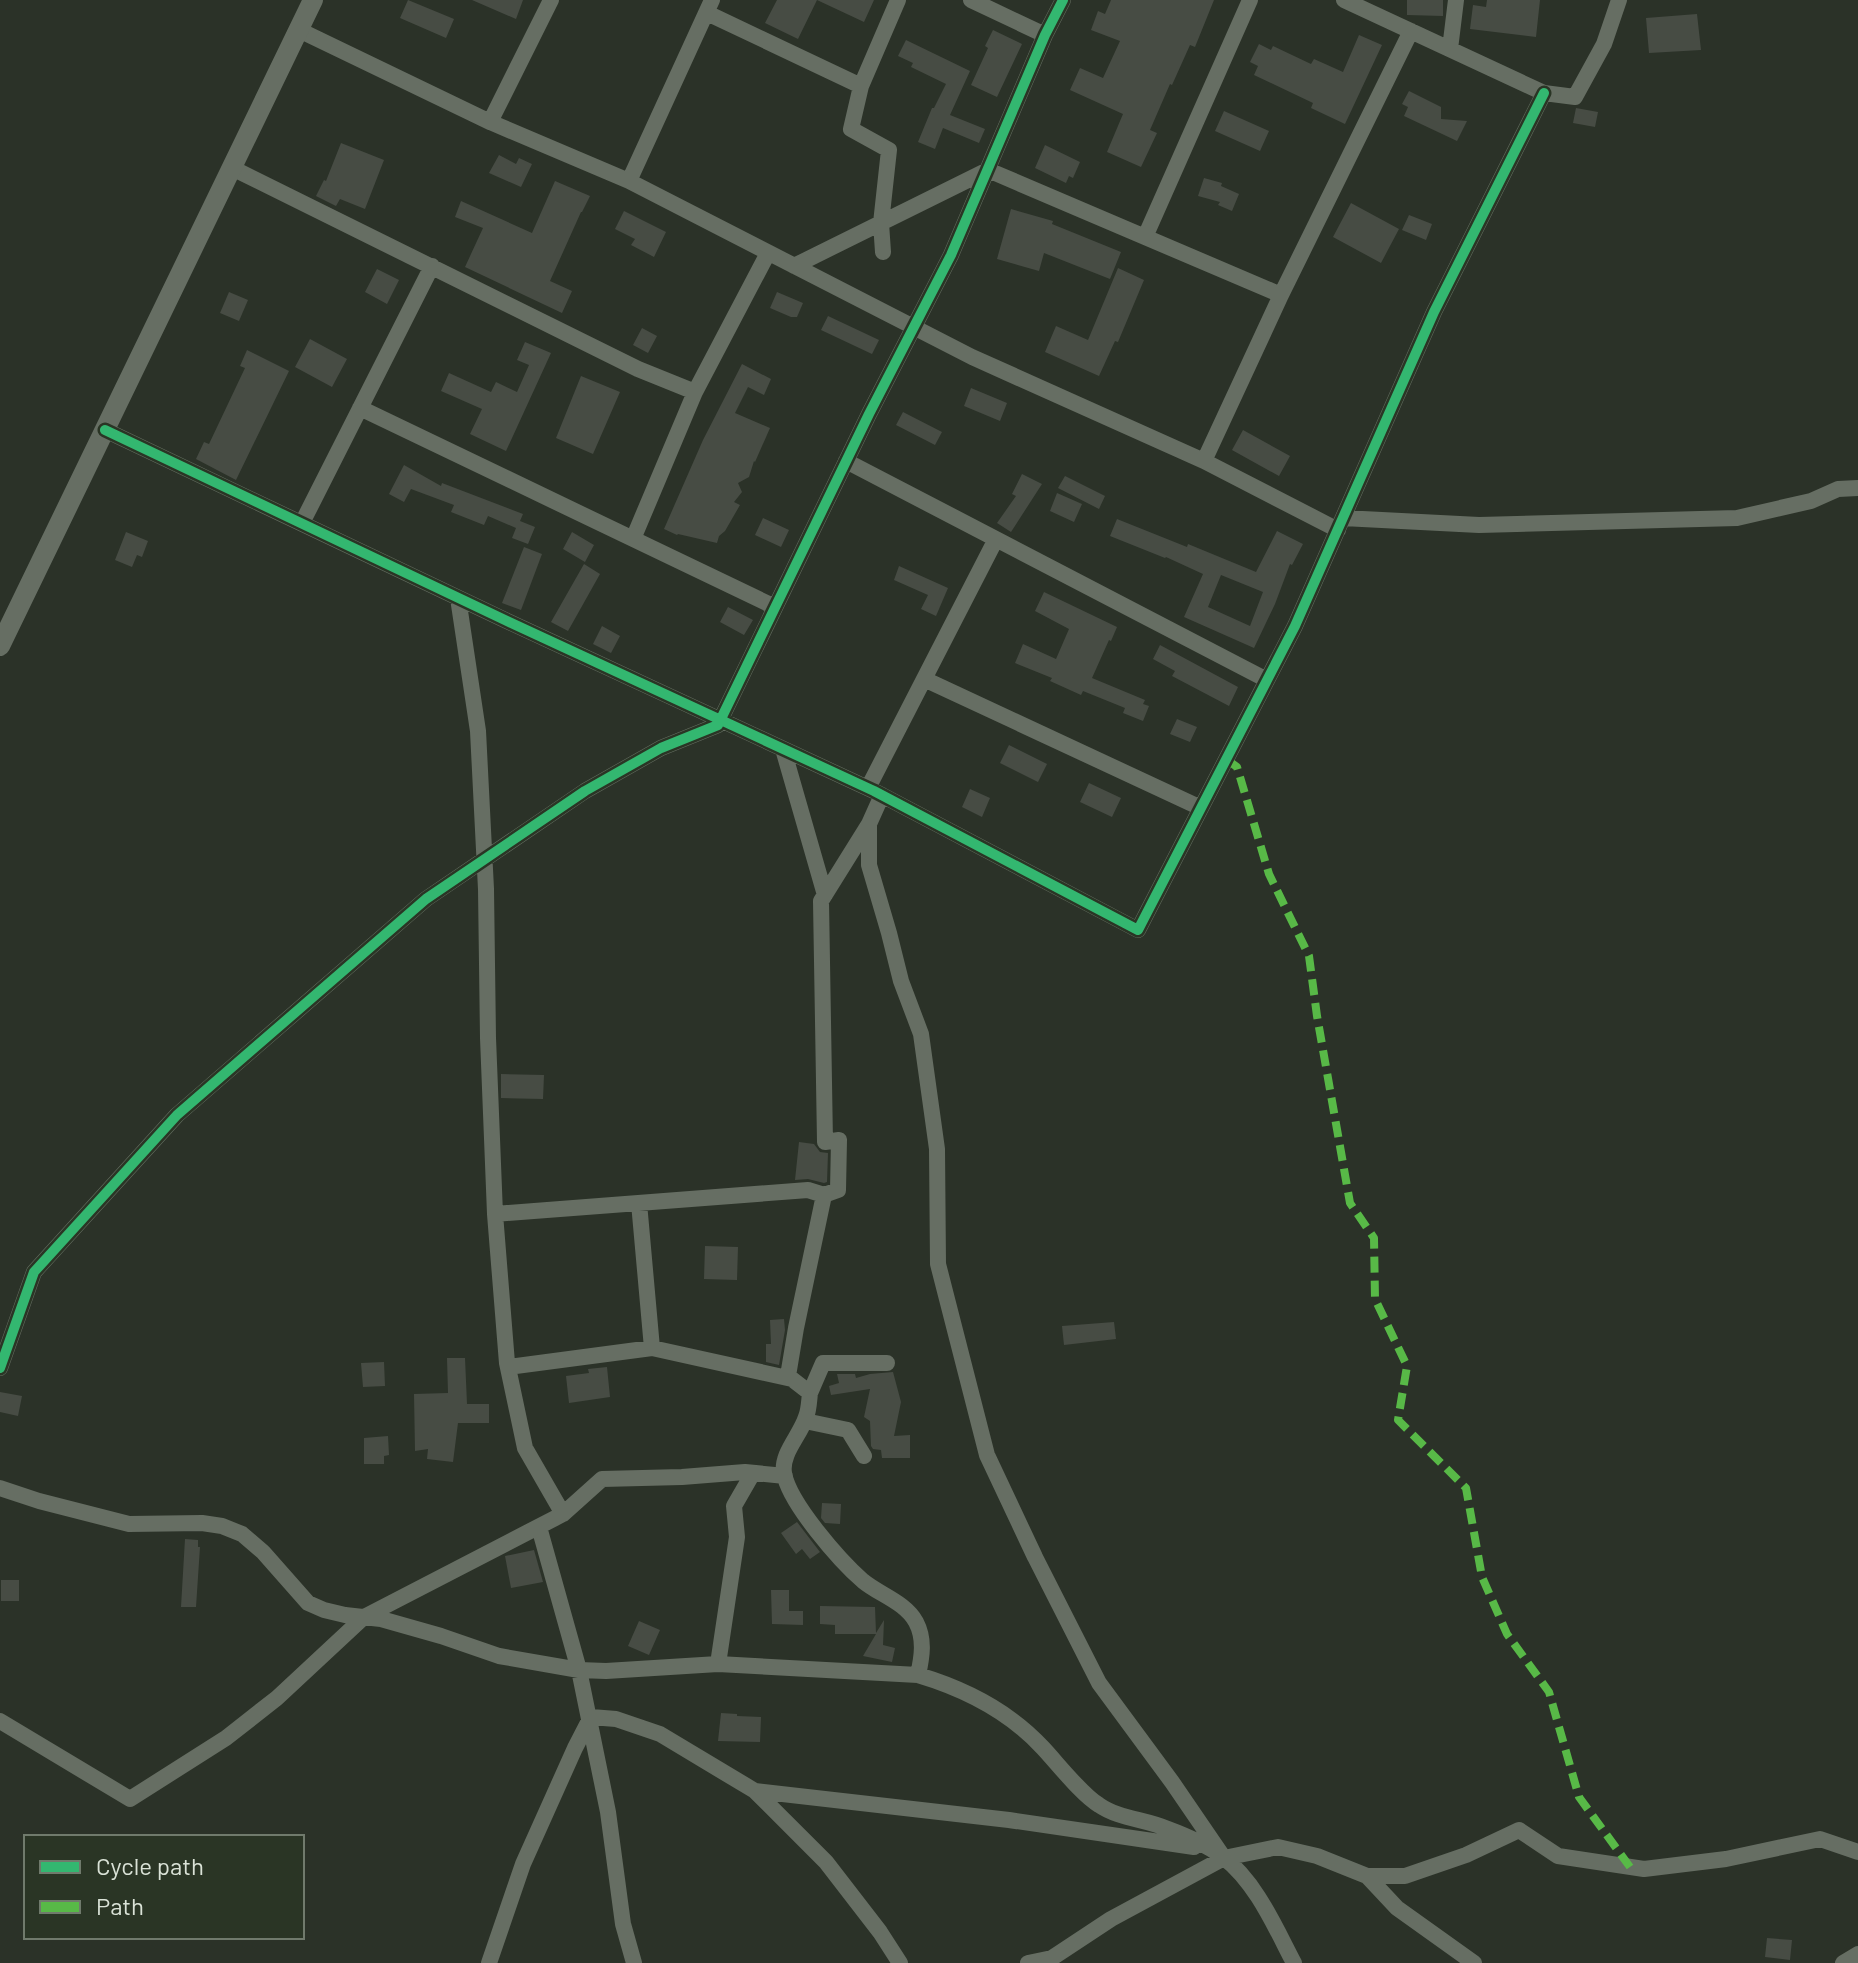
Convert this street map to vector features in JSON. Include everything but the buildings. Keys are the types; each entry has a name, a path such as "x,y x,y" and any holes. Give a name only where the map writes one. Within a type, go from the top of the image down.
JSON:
{"street":[{"path":"0,646 313,0"},
{"path":"490,122 551,0"},
{"path":"883,252 881,223 889,150 851,129 861,86 898,0"},
{"path":"971,0 1045,35"},
{"path":"0,1368 34,1272 177,1115 426,899 585,791 661,748 718,725 846,461 951,255 1045,35 1063,0"},
{"path":"1145,237 1250,0"},
{"path":"1344,0 1544,93 1575,97 1604,44 1619,0"},
{"path":"1450,49 1456,0"},
{"path":"629,181 709,6 861,86"},
{"path":"299,30 490,122 629,181 972,357 1340,524 1479,525 1737,518 1811,501 1838,489 1858,488"},
{"path":"1204,461 1281,295 1411,31"},
{"path":"105,430 875,792 1138,930 1295,626 1434,312 1544,93"},
{"path":"232,168 638,369 695,392"},
{"path":"794,266 988,170 1281,295"},
{"path":"633,539 695,392 768,253"},
{"path":"302,523 432,266"},
{"path":"360,408 775,607"},
{"path":"846,461 1267,680"},
{"path":"996,539 924,679 875,792 869,824 869,865 901,981 921,1034 937,1149 938,1264 987,1455 1099,1683 1172,1782 1218,1854 1248,1883 1294,1963"},
{"path":"458,598 478,731 485,859 495,1214 508,1367 525,1448 563,1514"},
{"path":"924,679 1201,808"},
{"path":"783,749 825,895"},
{"path":"495,1214 808,1190 824,1195 838,1190 839,1140 825,1142 821,901 869,824"},
{"path":"810,1393 788,1376 824,1195"},
{"path":"639,1203 652,1348"},
{"path":"508,1367 652,1348 792,1379"},
{"path":"887,1363 823,1363 810,1393 805,1421 786,1458 785,1476 795,1498 837,1553 864,1582 909,1612 922,1640 918,1675"},
{"path":"805,1421 848,1430 864,1456"},
{"path":"718,1664 737,1537 734,1506 753,1473"},
{"path":"0,1721 130,1799 236,1730 277,1698 364,1617 563,1514 602,1479 753,1473 785,1476"},
{"path":"0,1488 129,1524 202,1523 222,1526 242,1534 263,1552 308,1603 324,1610 396,1623 499,1656 579,1670 718,1664 918,1675 976,1697 1005,1714 1040,1744 1099,1805 1117,1814 1166,1827 1218,1854"},
{"path":"539,1527 579,1670 608,1812 623,1924 634,1963"},
{"path":"489,1963 523,1864 591,1717 616,1719 660,1734 755,1791 826,1862 900,1963"},
{"path":"755,1791 1009,1820 1172,1843 1218,1854 1278,1847 1317,1856 1367,1876 1405,1876 1466,1855 1519,1830 1558,1856 1644,1869 1726,1859 1820,1839 1858,1852"},
{"path":"1028,1963 1052,1958 1218,1854"},
{"path":"1367,1876 1397,1908 1474,1963"},
{"path":"1843,1963 1858,1954"}],"marked path":[{"path":"1226,759 1237,767 1269,874 1309,956 1350,1203 1374,1238 1375,1299 1407,1366 1398,1420 1466,1488 1482,1577 1507,1634 1549,1692 1579,1797 1630,1867"}],"cycle path":[{"path":"0,1368 34,1272 177,1115 426,899 585,791 661,748 718,725 869,414 951,255 1045,35 1063,0"},
{"path":"105,430 874,791 1138,930 1295,626 1434,312 1544,93"}]}
